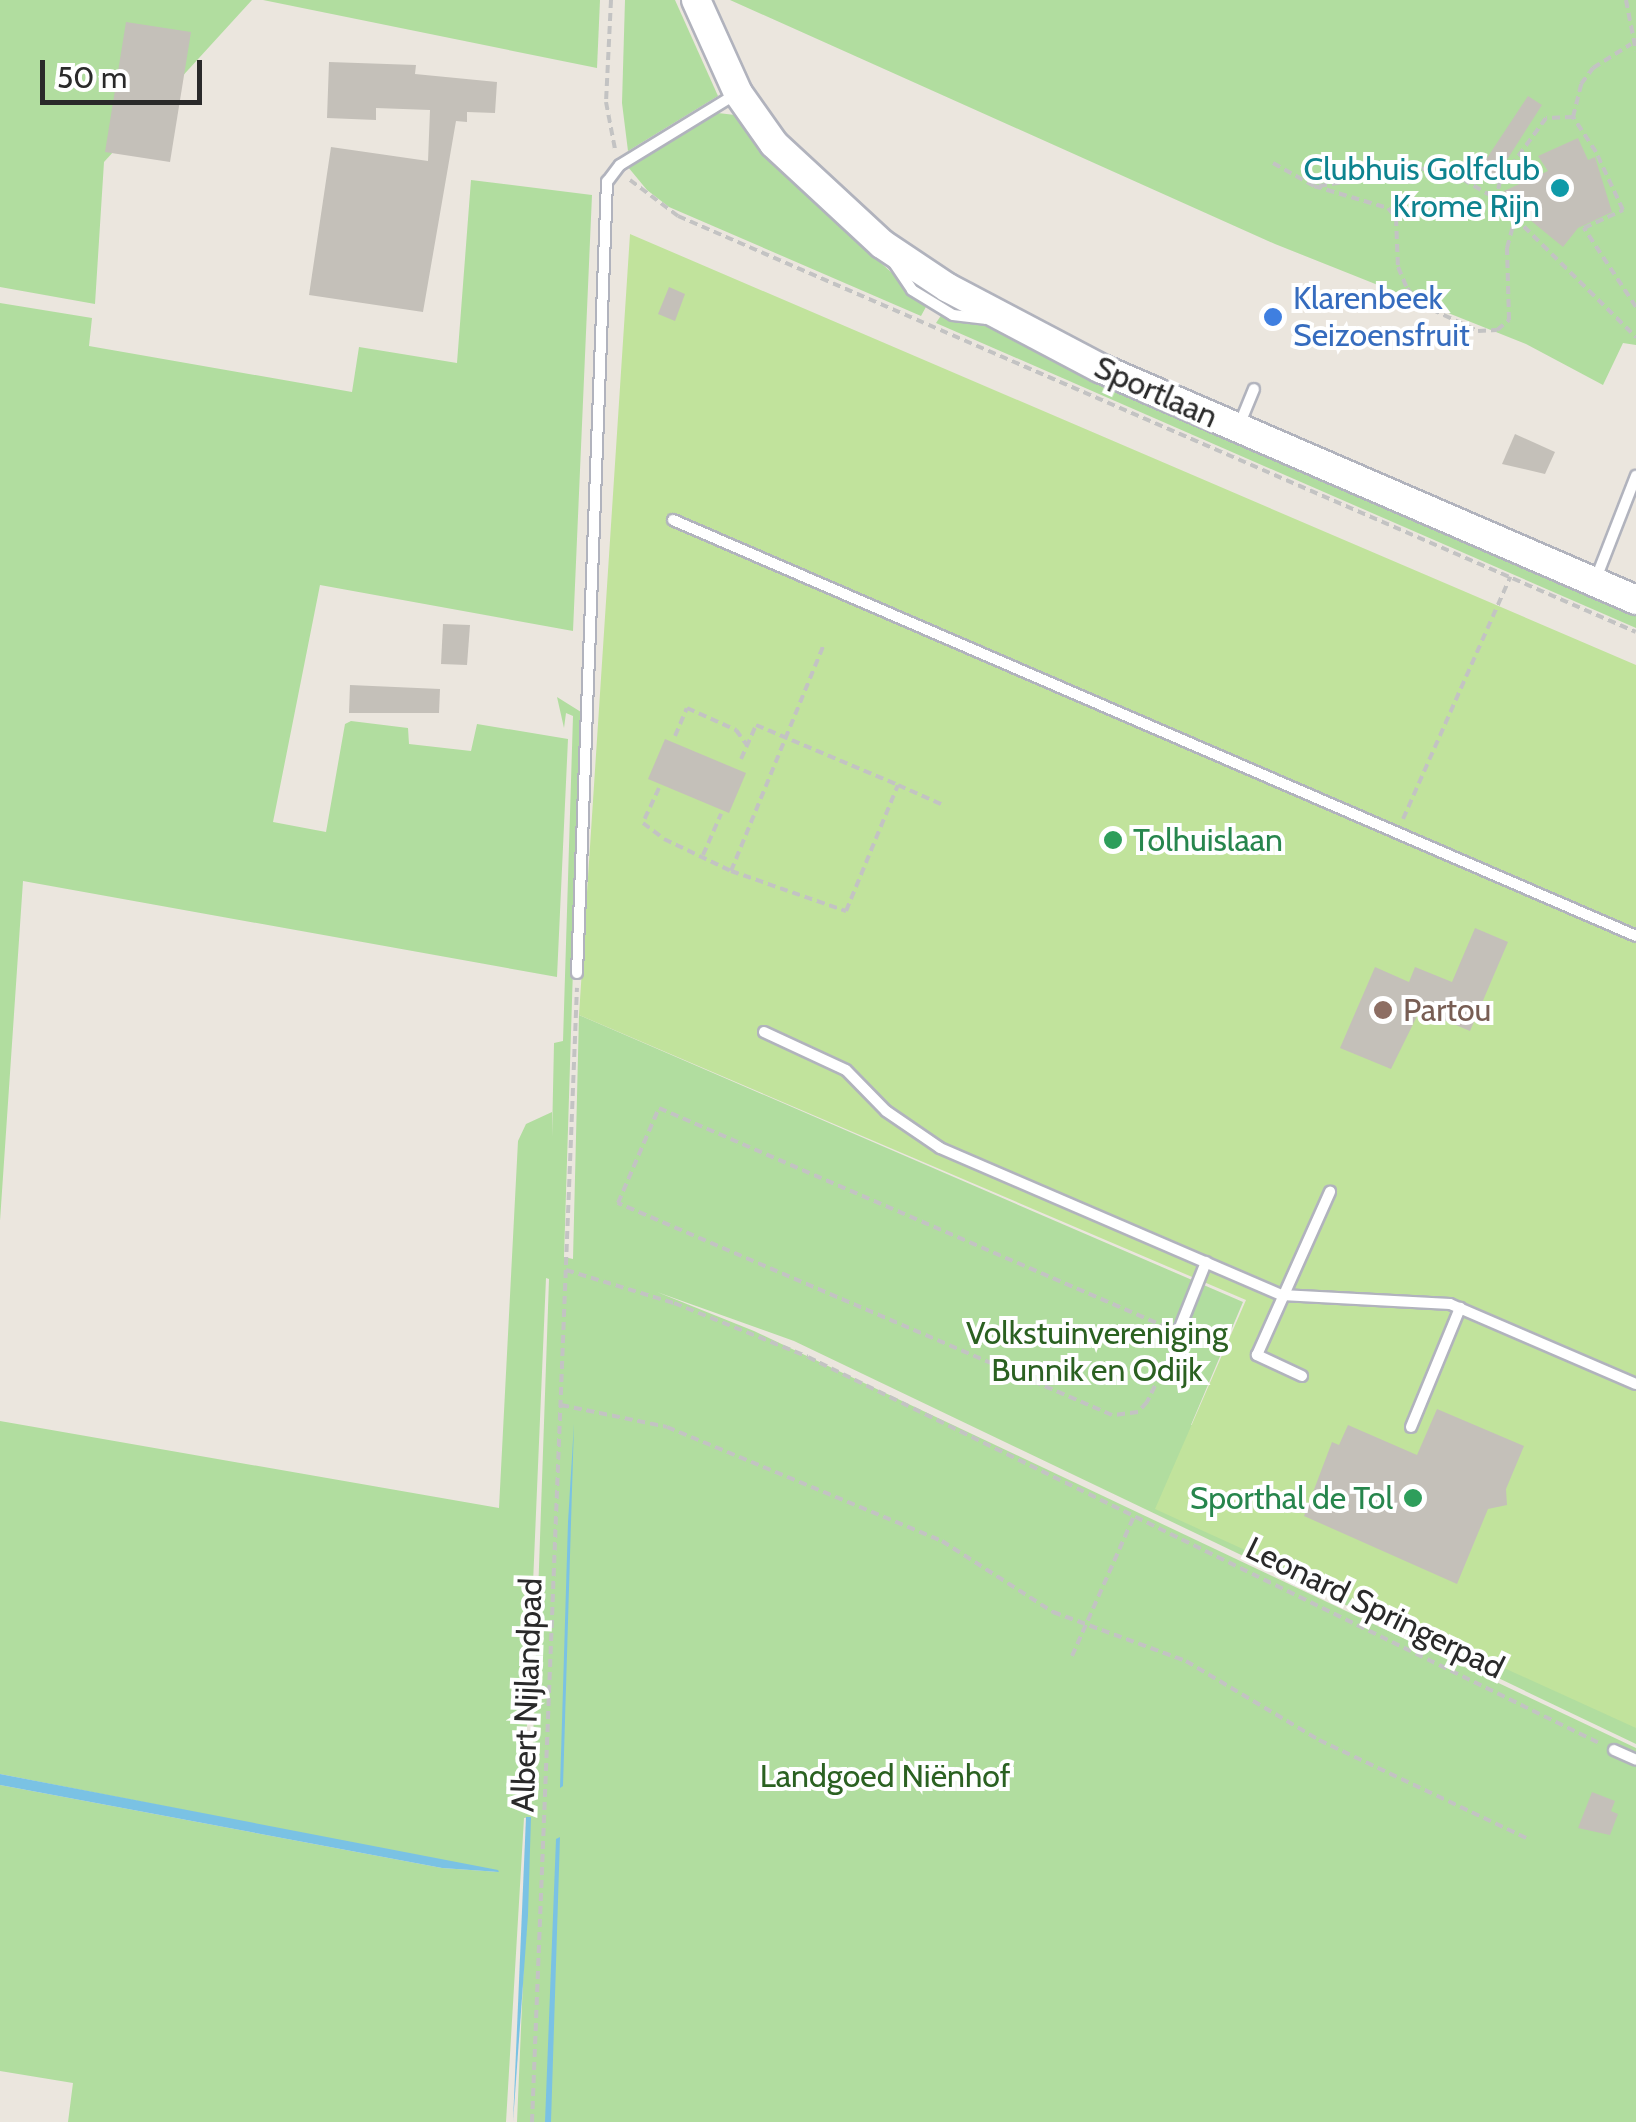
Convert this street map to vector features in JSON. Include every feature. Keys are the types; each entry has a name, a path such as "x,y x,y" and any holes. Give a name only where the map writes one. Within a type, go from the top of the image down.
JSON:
{"street":[{"name":"Sportlaan","path":"696,0 738,93 774,144 882,244 1006,321 1238,428 1636,600"}],"lane":[{"path":"577,973 607,182 620,165 738,93"},
{"path":"1238,428 1254,388"},
{"path":"1594,582 1636,476"},
{"path":"673,520 1636,936"},
{"path":"764,1032 846,1070 886,1112 940,1148 1282,1295 1430,1301 1460,1308 1636,1384"},
{"path":"1302,1376 1258,1356 1330,1192"},
{"path":"1175,1340 1206,1262"},
{"path":"1410,1428 1460,1308"},
{"path":"1614,1750 1636,1760"}],"path":[{"path":"1626,0 1636,51"},
{"path":"1632,44 1593,68 1581,84 1573,117 1622,210 1584,228 1636,307"},
{"path":"1496,199 1500,181 1546,118 1573,117"},
{"path":"1273,163 1314,186 1388,208 1396,218 1398,266 1406,288 1420,304 1478,331 1497,330 1508,320 1508,248 1514,220"},
{"path":"1314,186 1440,166 1496,199 1636,337"},
{"path":"1397,833 1510,577"},
{"path":"731,871 824,644"},
{"path":"675,736 686,708 736,730 747,746"},
{"path":"742,759 756,726 943,805"},
{"path":"659,788 643,823 666,834 664,839 731,871 846,911 898,785"},
{"path":"702,857 721,814"},
{"name":"Albert Nijlandpad","path":"532,2122 577,973"},
{"path":"659,1108 1166,1327 1175,1340 1147,1402 1138,1412 1112,1415 618,1203 659,1108"},
{"name":"Leonard Springerpad","path":"566,1270 674,1303 808,1357 1614,1750"},
{"path":"561,1405 666,1427 942,1541 1013,1592 1086,1626 1186,1661 1319,1740 1528,1839"},
{"path":"1072,1656 1135,1514"}],"green space":[{"path":"0,0 252,0 104,162 95,304 0,287"},
{"path":"263,0 600,0 597,68"},
{"path":"625,0 675,0 718,96 628,151 622,103"},
{"path":"730,0 1636,0 1636,345 1623,343 1603,385 1526,344 1275,244"},
{"path":"718,113 735,115 786,176 927,305 921,316 669,207 647,190 628,167"},
{"path":"471,180 592,195 573,631 320,585 273,822 326,832 345,724 351,721 408,728 409,744 471,751 477,724 568,739 557,977 23,881 0,1221 0,303 92,318 89,346 352,392 359,347 457,363"},
{"name":"Tolhuislaan","path":"630,234 1636,665 1636,1728 1155,1509 1246,1300 579,1015"},
{"path":"942,314 996,329 1636,612 1636,628 936,323"},
{"path":"557,697 581,712 564,1257 573,1259 579,1015 1243,1302 1191,1425 1636,1396 1636,1744 794,1341 657,1292 754,1331 1636,1748 1636,2122 517,2122 530,1817 524,1818 506,2122 68,2122 73,2083 0,2071 0,1785 442,1868 499,1872 0,1774 0,1421 499,1508 518,1141 526,1124 552,1112 552,1137 554,1043 563,1041 573,716 566,713 564,728","holes":["546,1278 549,1279 531,1797 525,1795 526,1748"]}],"water":[{"path":"574,1424 563,1786 560,1788 568,1522"},
{"path":"0,1774 499,1872 442,1868 0,1785"},
{"path":"526,1817 531,1817 528,1915 513,2122"},
{"path":"560,1837 551,2122 545,2122 556,1839"}],"building":[{"path":"126,22 191,32 170,162 105,152"},
{"path":"329,62 416,65 415,74 497,82 495,113 467,112 467,122 456,121 423,312 309,295 331,147 428,161 430,110 376,108 376,120 327,118"},
{"path":"1528,96 1542,105 1492,183 1477,173"},
{"name":"Clubhuis Golfclub Krome Rijn","path":"1578,138 1588,160 1595,157 1612,212 1578,228 1563,247 1507,201 1512,196 1504,191 1548,171 1538,156"},
{"path":"669,287 685,294 675,321 658,314"},
{"path":"1515,434 1555,452 1545,474 1502,464"},
{"path":"443,624 470,625 467,665 441,664"},
{"path":"350,685 440,689 439,713 349,713"},
{"path":"665,739 746,773 729,813 648,779"},
{"path":"1475,928 1508,942 1470,1031 1420,1010 1391,1069 1340,1048 1375,967 1409,982 1415,967 1452,982"},
{"name":"Sporthal de Tol","path":"1437,1409 1524,1446 1506,1489 1507,1505 1488,1509 1457,1584 1304,1516 1332,1442 1339,1445 1348,1425 1417,1455"},
{"path":"1592,1792 1615,1801 1611,1811 1618,1814 1610,1835 1578,1828"}],"place":[{"name":"Clubhuis Golfclub Krome Rijn","path":"1560,188"},
{"name":"Klarenbeek Seizoensfruit","path":"1273,317"},
{"name":"Tolhuislaan","path":"1113,840"},
{"name":"Partou","path":"1383,1010"},
{"name":"Sporthal de Tol","path":"1413,1498"}],"park label":[{"name":"Volkstuinvereniging Bunnik en Odijk","path":"1097,1352"},
{"name":"Landgoed Niënhof","path":"885,1776"}]}
